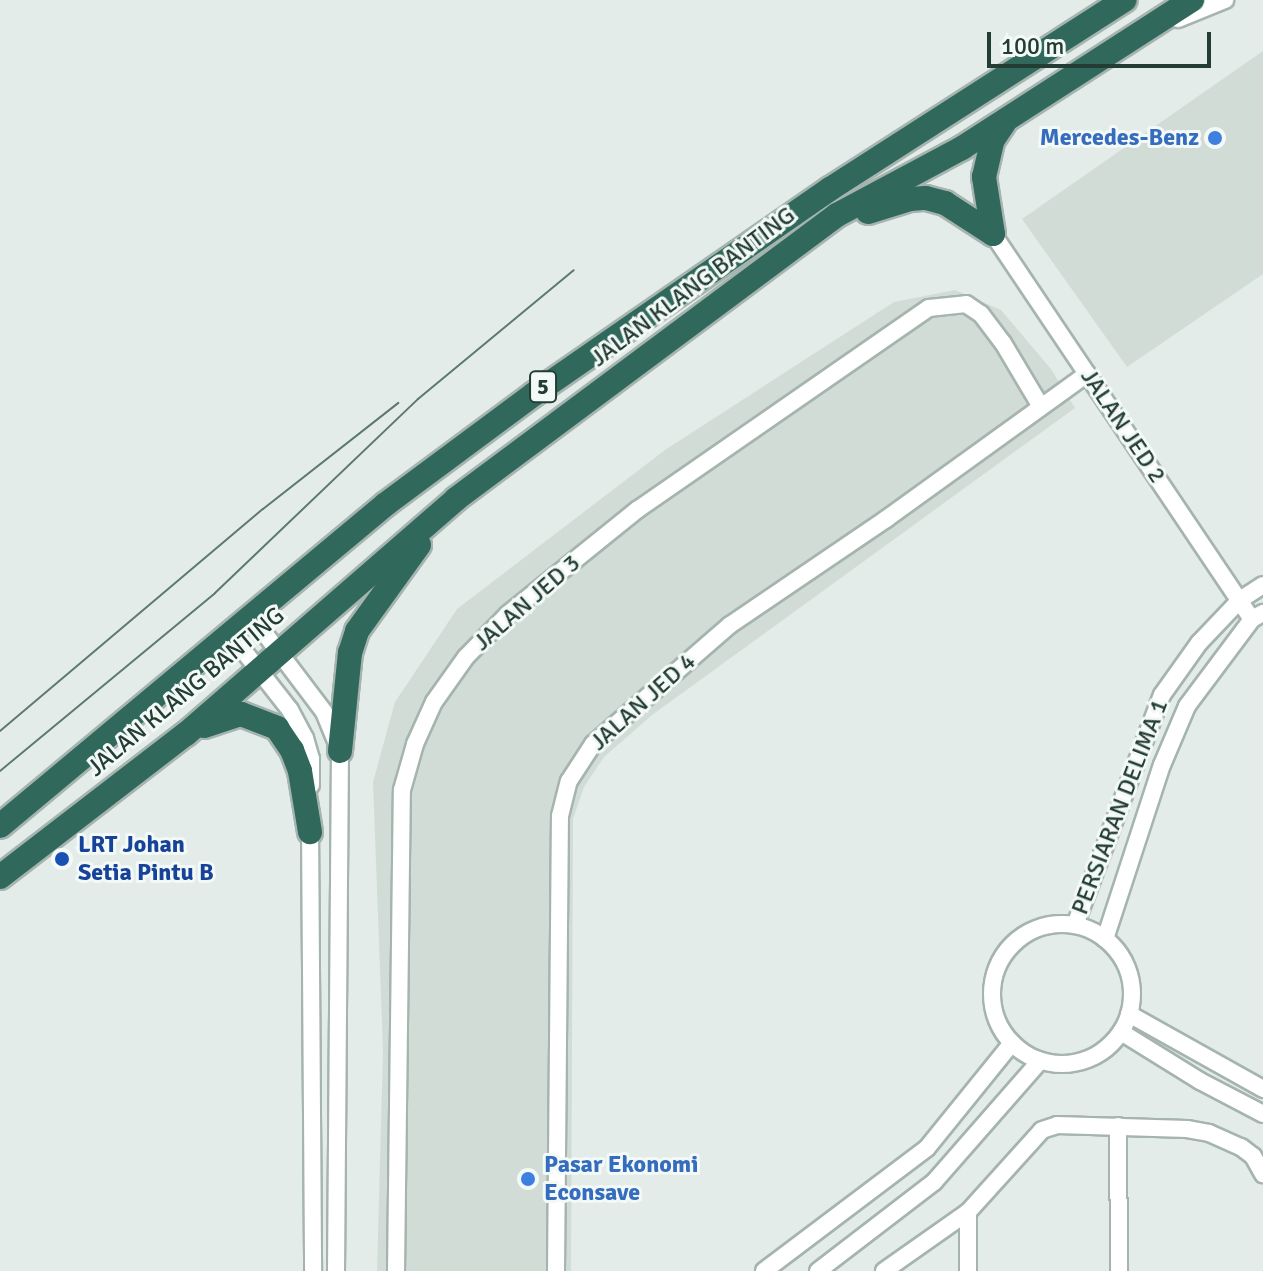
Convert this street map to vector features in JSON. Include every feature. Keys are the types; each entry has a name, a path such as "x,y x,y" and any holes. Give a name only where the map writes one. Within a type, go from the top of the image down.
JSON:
{"highway":[{"name":"JALAN KLANG BANTING","path":"0,826 232,636 386,504 534,394 830,189 1124,0"},
{"name":"JALAN KLANG BANTING","path":"0,877 186,734 456,499 837,215 1006,121 1192,0"},
{"path":"993,234 984,177 992,141 1006,121"},
{"path":"837,215 874,211 910,199 926,198 945,203 993,234"},
{"path":"340,751 350,653 357,631 404,563 456,499"},
{"path":"186,734 241,714 277,728 292,750 300,771 310,832"}],"street":[{"path":"1140,35 1225,0"},
{"name":"JALAN JED 2","path":"993,234 1240,600 1257,616"},
{"name":"JALAN JED 3","path":"396,1271 402,790 415,744 434,702 466,657 508,614 637,510 929,308 966,304 981,314 1003,343 1040,405"},
{"name":"JALAN JED 4","path":"556,1271 560,816 569,781 593,744 730,625 886,519 1087,374"},
{"name":"PERSIARAN DELIMA 1","path":"1075,925 1162,695 1199,643 1240,600 1263,585"},
{"name":"PERSIARAN DELIMA 1","path":"1105,939 1162,765 1187,706 1257,616"},
{"path":"253,618 268,661 305,738 311,759 313,1271"},
{"path":"232,636 268,661 324,712 340,751 337,1268"},
{"path":"1075,925 1105,939 1120,954 1129,973 1132,994 1129,1014 1121,1032 1106,1049 1086,1061 1063,1065 1040,1061 1012,1043 1000,1027 992,989 996,970 1007,951 1021,938 1047,926 1075,925"},
{"path":"1129,1014 1263,1089"},
{"path":"1121,1032 1200,1081 1263,1114"},
{"path":"764,1271 927,1148 1012,1043"},
{"path":"818,1271 934,1182 1040,1061"},
{"path":"884,1271 968,1212 1042,1130 1057,1125 1187,1129 1226,1139 1253,1156 1263,1174"},
{"path":"1118,1126 1119,1271"},
{"path":"968,1212 968,1271"}],"shaded area":[{"name":"Mercedes-Benz","path":"1263,51 1263,274 1127,367 1022,219"},
{"path":"955,290 1001,310 1051,369 1075,408 652,715 604,757 584,787 573,819 571,1271 377,1271 383,1051 373,782 395,702 457,609 665,450 894,302"}],"tram line":[{"path":"0,771 215,593 418,399 574,270"},
{"path":"0,731 263,509 398,403"}],"place":[{"name":"Mercedes-Benz","path":"1215,138"},
{"name":"LRT Johan Setia Pintu B","path":"62,859"},
{"name":"Pasar Ekonomi Econsave","path":"528,1179"}]}
